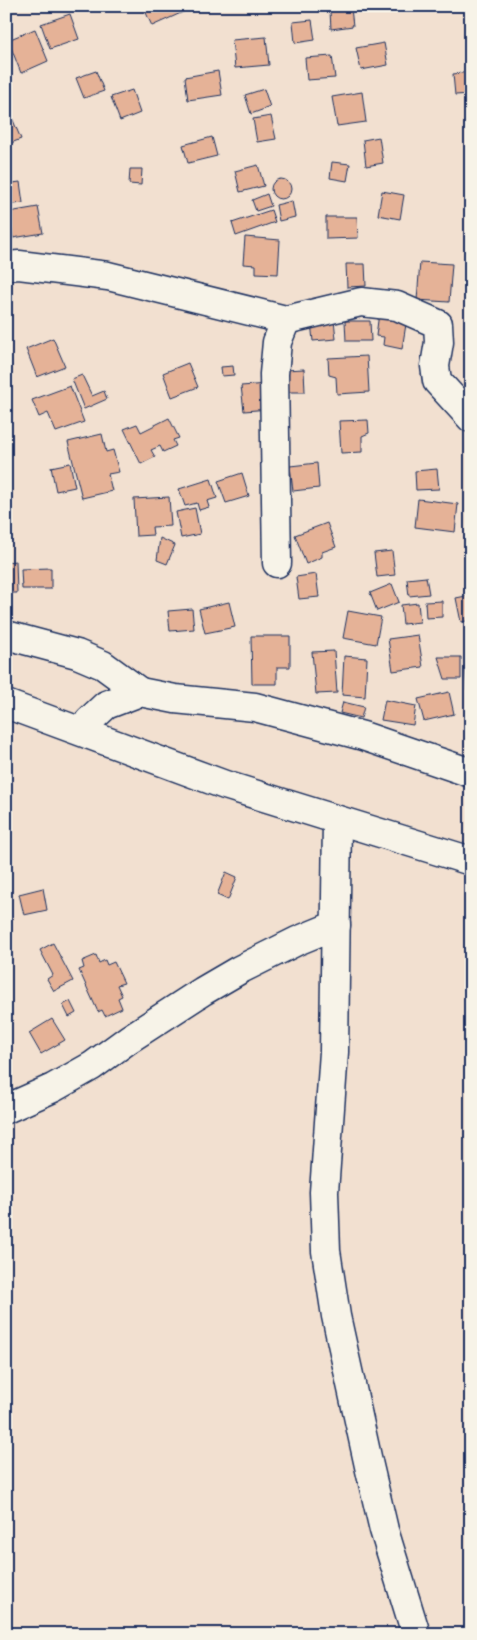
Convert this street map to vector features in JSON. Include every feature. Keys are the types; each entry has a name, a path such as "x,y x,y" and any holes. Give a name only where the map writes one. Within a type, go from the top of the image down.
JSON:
{"main road":[{"path":"6,266 19,265 108,276 286,320 361,302 397,306 438,324 439,342 435,366 437,381 471,418"},
{"path":"277,563 274,374 278,342 286,320"},
{"path":"6,635 77,654 103,665 140,692 174,698 255,707 363,736 471,773"},
{"path":"89,734 89,720 106,705 140,692"},
{"path":"9,709 89,734 225,785 471,861"},
{"path":"337,820 334,1052 324,1192 326,1251 336,1316 384,1530 416,1634"},
{"path":"6,1109 53,1088 92,1066 202,991 239,970 297,941 336,926"}],"building":[{"path":"143,6 191,6 192,8 152,26"},
{"path":"351,8 353,26 331,29 330,11"},
{"path":"70,14 79,39 50,49 41,24"},
{"path":"312,20 315,40 295,43 293,22"},
{"path":"35,29 48,61 21,73 8,40"},
{"path":"266,37 269,65 235,68 232,40"},
{"path":"384,43 388,65 361,70 356,48"},
{"path":"332,56 335,78 307,80 305,58"},
{"path":"96,71 104,91 84,98 76,78"},
{"path":"218,71 222,95 188,100 185,77"},
{"path":"471,72 471,94 455,95 453,74"},
{"path":"264,89 270,107 251,114 245,95"},
{"path":"132,90 140,113 120,121 111,97"},
{"path":"362,92 366,122 337,126 332,97"},
{"path":"271,116 276,139 257,142 253,119"},
{"path":"12,118 21,139 6,145 6,121"},
{"path":"212,137 217,156 188,163 183,145"},
{"path":"379,137 383,163 366,166 363,140"},
{"path":"332,162 350,164 347,181 330,178"},
{"path":"258,165 264,186 240,192 235,171"},
{"path":"130,169 142,169 141,185 129,184"},
{"path":"281,179 288,182 291,189 288,196 281,199 274,196 271,189 274,182"},
{"path":"20,182 23,203 6,205 6,184"},
{"path":"382,191 404,195 400,219 378,215"},
{"path":"267,194 271,206 256,211 252,200"},
{"path":"292,201 295,217 279,221 276,205"},
{"path":"38,207 43,233 13,238 9,212"},
{"path":"271,210 275,222 236,236 232,223"},
{"path":"326,217 357,217 358,238 326,239"},
{"path":"245,237 280,240 278,274 256,273 256,265 243,264"},
{"path":"420,262 452,264 449,302 417,300"},
{"path":"346,264 365,264 366,286 347,287"},
{"path":"379,313 407,318 402,349 383,345 384,337 376,336"},
{"path":"334,320 336,339 313,341 311,322"},
{"path":"345,321 370,321 371,341 346,341"},
{"path":"53,338 65,366 37,377 26,349"},
{"path":"367,356 369,392 337,394 336,377 329,375 328,358"},
{"path":"188,363 198,387 172,397 163,373"},
{"path":"233,366 234,375 222,376 221,367"},
{"path":"304,369 305,392 286,392 285,370"},
{"path":"82,375 92,396 104,391 107,399 84,409 72,379"},
{"path":"267,384 269,409 244,411 241,386"},
{"path":"70,386 84,422 56,432 48,413 39,417 32,400"},
{"path":"169,418 179,438 173,440 176,446 163,452 160,446 151,450 155,457 141,464 124,429 137,424 141,432"},
{"path":"368,420 369,433 362,436 362,452 341,453 339,421"},
{"path":"102,434 106,452 113,450 119,472 108,474 112,491 82,498 68,442"},
{"path":"70,463 75,487 56,491 51,467"},
{"path":"317,463 319,488 293,491 290,466"},
{"path":"437,469 439,489 416,490 415,471"},
{"path":"242,473 249,496 226,503 218,481"},
{"path":"211,479 217,498 207,501 209,507 199,510 197,503 185,506 179,489"},
{"path":"169,497 171,526 152,527 153,535 136,536 134,499"},
{"path":"418,499 458,504 455,532 415,527"},
{"path":"195,508 200,534 181,538 176,512"},
{"path":"327,523 336,547 322,552 322,557 306,564 295,535"},
{"path":"160,538 175,545 167,564 157,560"},
{"path":"392,551 395,575 377,577 374,553"},
{"path":"16,561 17,593 6,593 6,562"},
{"path":"51,568 51,589 22,589 21,569"},
{"path":"316,574 319,597 299,599 296,577"},
{"path":"426,577 429,594 409,596 407,579"},
{"path":"392,584 399,602 377,611 370,593"},
{"path":"471,595 471,620 461,622 456,598"},
{"path":"442,601 442,617 426,618 425,602"},
{"path":"229,602 235,627 205,633 199,609"},
{"path":"418,603 420,622 403,624 401,605"},
{"path":"192,609 194,629 170,631 168,611"},
{"path":"348,611 381,617 376,644 343,638"},
{"path":"418,635 423,667 393,671 388,639"},
{"path":"251,636 290,636 290,667 277,667 277,684 252,684"},
{"path":"334,651 337,693 316,694 312,652"},
{"path":"344,656 367,658 365,697 342,695"},
{"path":"438,657 461,657 461,679 445,679"},
{"path":"471,665 471,690 467,690 465,666"},
{"path":"449,692 454,714 424,721 418,699"},
{"path":"385,700 416,706 413,725 381,720"},
{"path":"343,702 364,707 361,718 340,713"},
{"path":"226,872 237,877 228,900 217,895"},
{"path":"43,888 47,910 24,915 19,894"},
{"path":"53,943 73,981 54,991 47,979 53,975 40,950"},
{"path":"96,955 99,963 105,960 107,965 114,962 124,983 117,985 122,996 118,998 122,1008 105,1016 102,1010 98,1012 79,970 84,968 82,961"},
{"path":"70,1001 76,1013 69,1017 63,1005"},
{"path":"52,1019 65,1040 41,1054 29,1033"}]}
